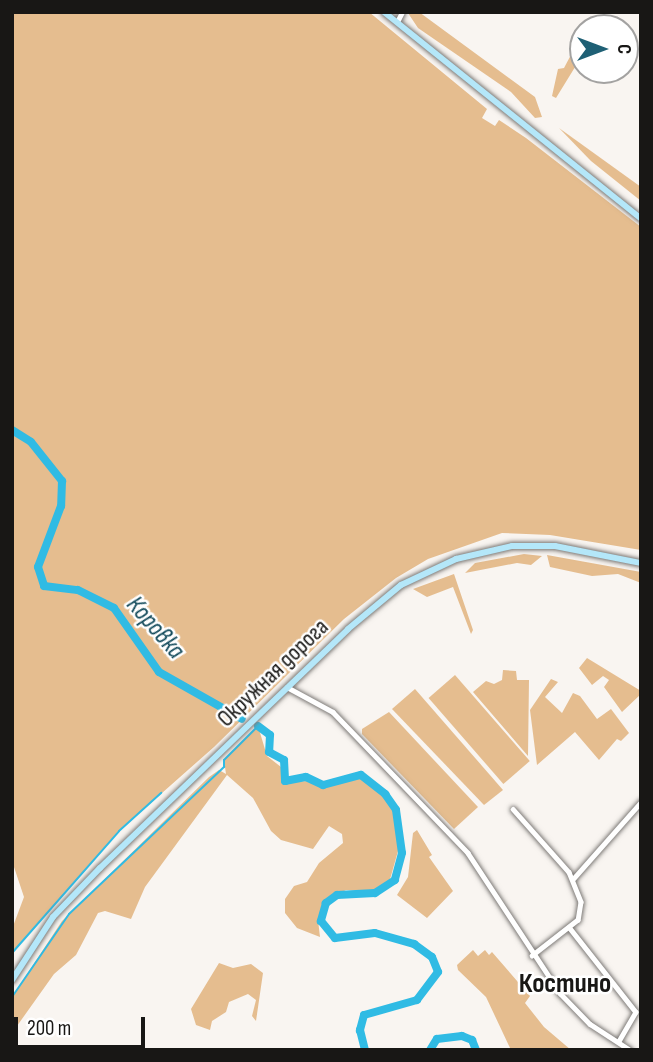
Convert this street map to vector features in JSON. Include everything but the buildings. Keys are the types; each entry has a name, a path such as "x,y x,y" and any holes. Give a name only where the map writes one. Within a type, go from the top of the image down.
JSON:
{"main road":[{"path":"384,12 641,219"},
{"name":"Окружная дорога","path":"12,980 43,930 76,891 384,597 419,574 456,559 503,548 543,545 641,562"}],"street":[{"path":"396,22 402,12"},
{"path":"287,687 333,712 468,853 532,956 578,1013 630,1050"},
{"path":"573,879 641,802"},
{"path":"513,810 573,879 581,910 578,920 532,956"},
{"path":"569,927 636,1012 619,1042"}],"shaded area":[{"path":"12,12 369,12 487,109 482,118 495,126 499,120 526,138 641,227 641,550 550,535 502,533 428,559 396,578 344,619 214,747 119,831 12,953 12,929 24,897 12,861"},
{"path":"419,12 535,97 542,117 535,118 511,92 418,28 408,13"},
{"path":"569,59 569,77 556,98 552,96 558,69 564,68"},
{"path":"559,128 641,187 641,201 591,161"},
{"path":"524,554 542,556 531,565 517,563 465,573 475,563"},
{"path":"547,555 641,572 641,583 618,574 592,576 550,567"},
{"path":"454,574 473,630 471,634 453,587 427,597 413,589"},
{"path":"587,658 641,691 641,694 622,712 604,687 609,680 603,676 592,685 579,668"},
{"path":"503,670 516,671 517,680 529,680 528,756 473,692 486,681 494,684 502,680"},
{"path":"455,675 530,761 503,784 429,698"},
{"path":"551,679 558,682 545,697 562,713 573,693 580,696 597,719 611,709 629,733 621,741 617,739 599,760 575,732 537,765 530,710"},
{"path":"415,689 503,790 484,805 392,709"},
{"path":"389,712 478,807 454,829 362,734 362,729"},
{"path":"258,726 267,756 281,767 281,782 310,781 323,788 360,778 387,799 396,817 400,844 389,883 377,892 346,890 328,899 318,920 320,937 297,928 285,913 285,899 294,886 307,882 319,863 343,843 342,834 329,826 313,849 281,840 271,831 253,798 227,775 145,887 131,919 105,911 98,913 76,955 54,974 12,1033 12,997 62,921 209,777 219,770 226,774 224,760"},
{"path":"417,830 432,855 429,857 453,891 427,918 397,895 408,877 413,833"},
{"path":"473,950 478,956 485,950 489,955 492,952 530,996 525,1003 544,1027 571,1050 511,1050 486,997 458,970 457,965"},
{"path":"219,963 233,968 251,964 263,973 256,1021 252,1016 256,1000 248,994 229,1002 226,1012 212,1021 210,1030 196,1025 191,1009"}],"waterway":[{"name":"Коровка","path":"12,430 31,442 62,481 61,506 38,567 44,586 78,590 114,608 159,672 242,719"},
{"path":"12,997 69,914 224,767 224,760 258,726"},
{"name":"Коровка","path":"258,726 270,735 269,752 284,760 285,781 306,777 323,785 361,775 385,794 396,810 402,853 395,880 375,893 337,895 326,903 321,921 335,938 375,933 414,944 432,957 438,972 417,1000 364,1015 360,1030 365,1050"},
{"path":"12,953 119,831 161,793"},
{"name":"Коровка","path":"430,1050 437,1039 462,1036 472,1040 476,1050"}],"district":[{"name":"Костино","path":"565,984"}]}
